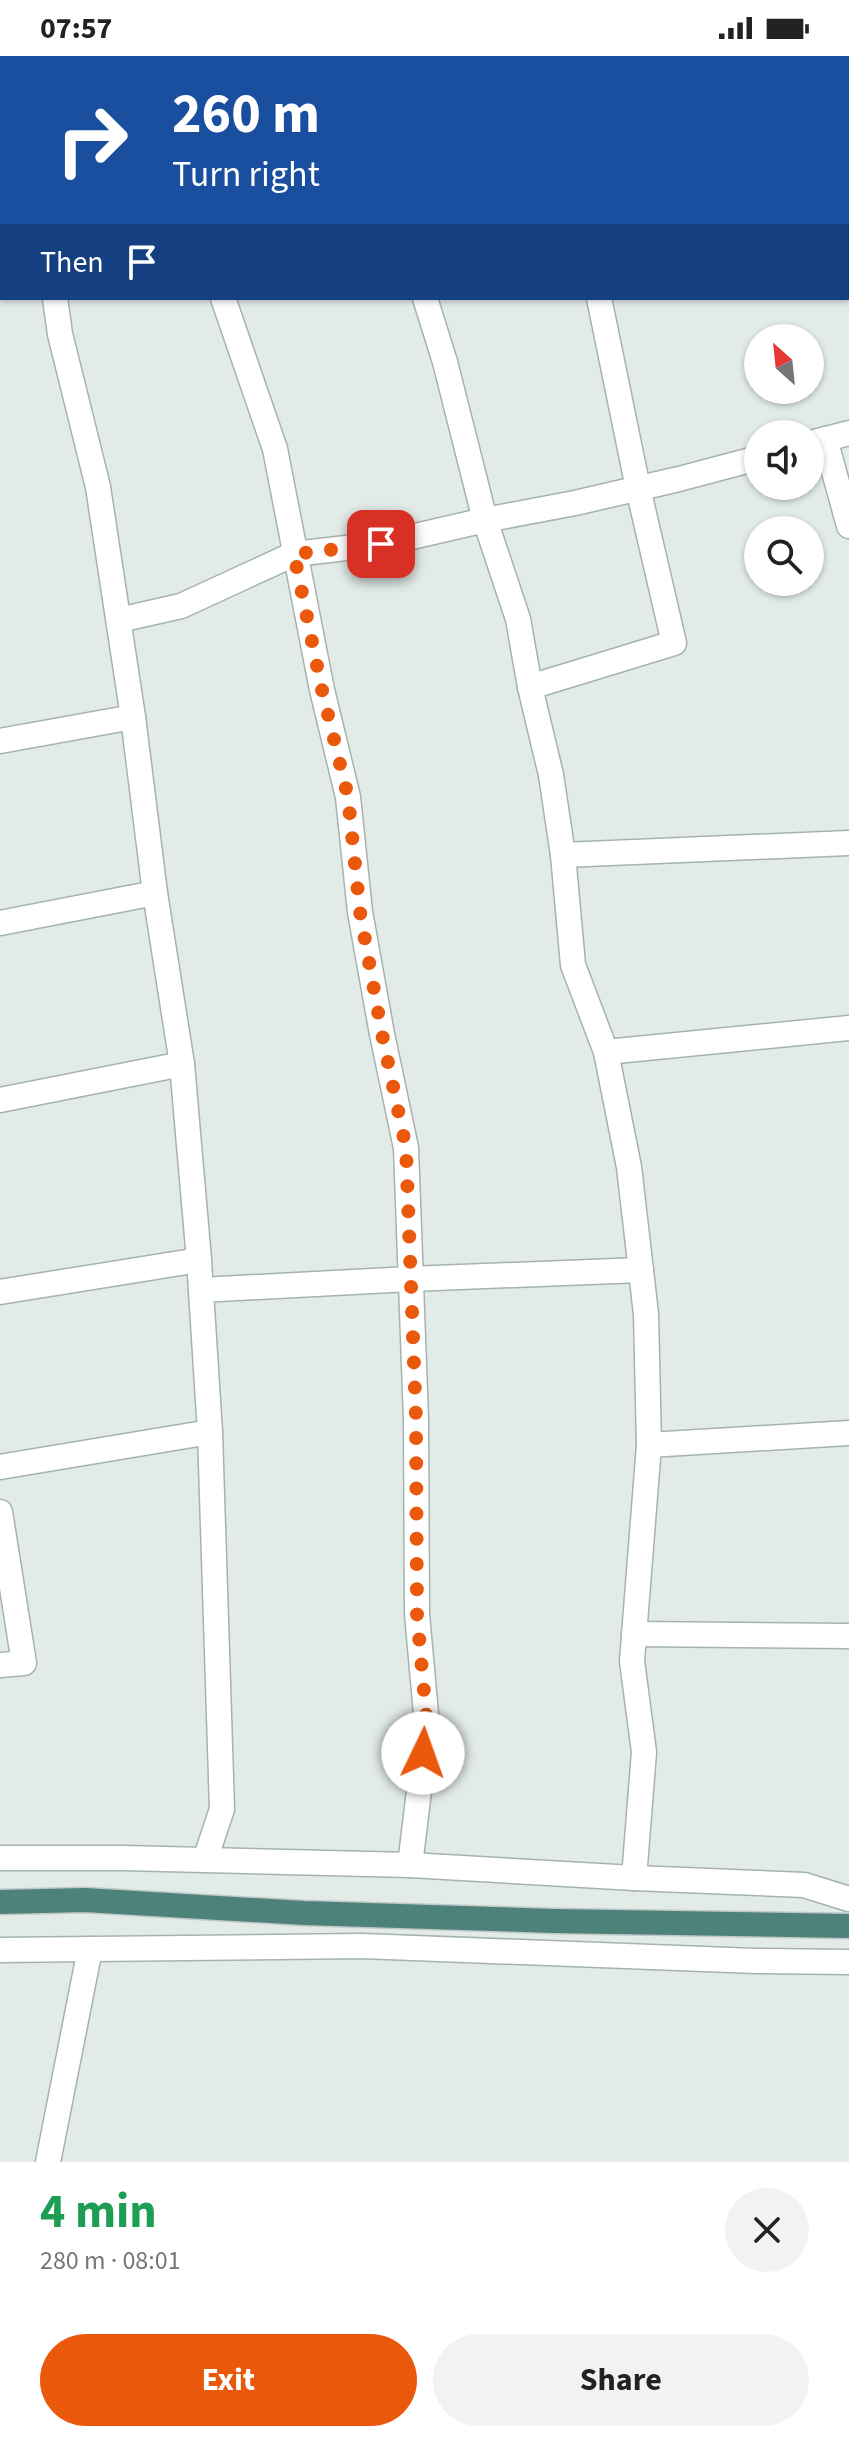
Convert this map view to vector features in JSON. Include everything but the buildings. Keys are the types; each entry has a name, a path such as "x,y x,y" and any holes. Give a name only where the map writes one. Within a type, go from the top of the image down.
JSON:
{"highway":[{"path":"0,1902 85,1900 304,1913 849,1926"}],"street":[{"path":"55,300 60,334 98,487 182,1064 210,1432 222,1809 205,1860"},
{"path":"224,300 275,449 322,690 348,797 360,912 406,1148 416,1419 417,1614 427,1725 410,1865"},
{"path":"426,300 445,362 485,520 518,619 551,775 563,855 573,965 606,1052 629,1167 646,1314 649,1445 632,1661 644,1752 634,1878"},
{"path":"530,687 674,643 599,300"},
{"path":"824,439 849,433"},
{"path":"824,460 849,526"},
{"path":"119,620 181,606 294,554 381,544 575,503 744,462"},
{"path":"0,741 133,717"},
{"path":"563,855 849,843"},
{"path":"0,923 155,893"},
{"path":"606,1052 849,1028"},
{"path":"0,1100 182,1064"},
{"path":"0,1292 199,1260"},
{"path":"201,1290 641,1270"},
{"path":"0,1467 210,1432"},
{"path":"649,1445 849,1433"},
{"path":"0,1512 24,1663 0,1665"},
{"path":"634,1634 849,1636"},
{"path":"0,1858 410,1865 804,1885 849,1899"},
{"path":"0,1950 362,1946 849,1962"},
{"path":"48,2162 90,1949"}],"route":[{"path":"381,544 294,554 348,797 360,912 406,1148 416,1419 417,1614 427,1725 423,1753"}]}
